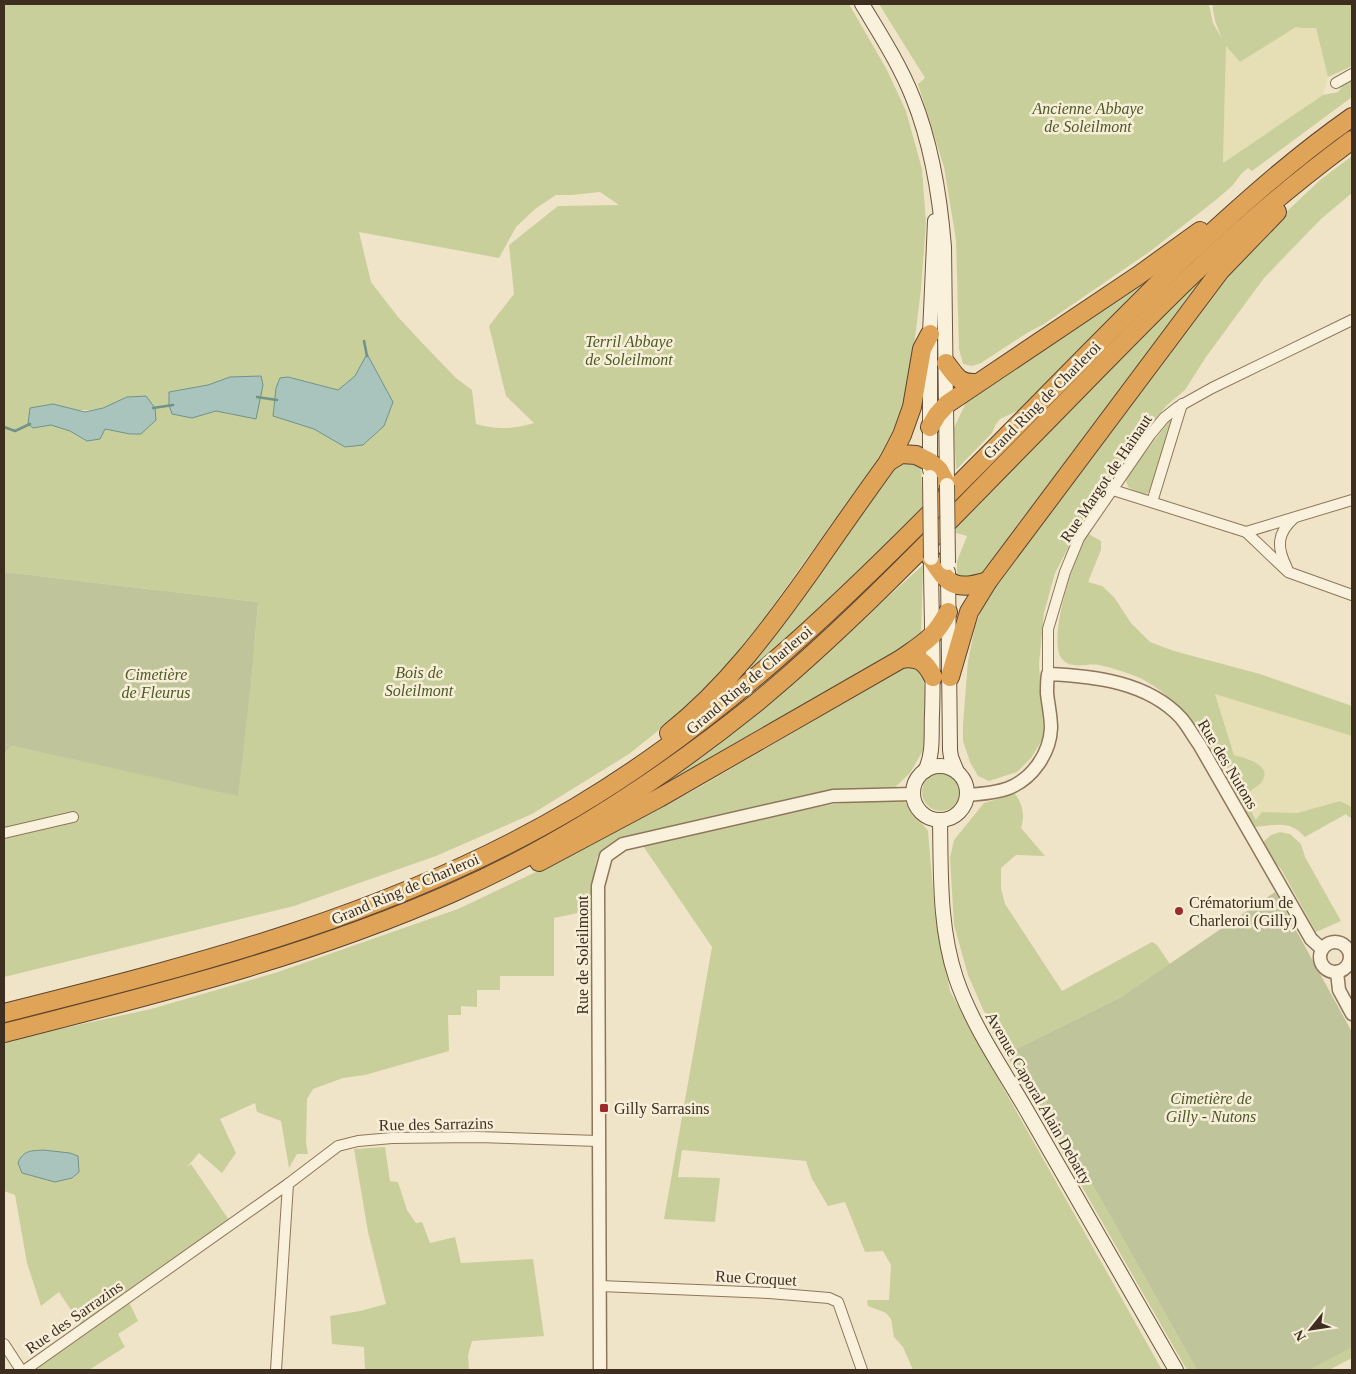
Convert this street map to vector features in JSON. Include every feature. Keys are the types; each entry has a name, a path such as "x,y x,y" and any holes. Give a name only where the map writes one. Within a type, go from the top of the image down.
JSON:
{"highway":[{"name":"Grand Ring de Charleroi","path":"4,1013 201,962 318,926 389,899 453,872 514,841 577,807 635,770 744,687 841,602 891,554 1128,313 1231,214 1287,166 1352,117"},
{"name":"Grand Ring de Charleroi","path":"4,1032 254,966 325,943 395,917 459,890 524,858 586,823 703,744 805,661 905,565 1142,324 1194,274 1249,223 1321,163 1352,140"},
{"path":"901,659 911,658 921,661 941,677 969,612 988,581 1220,271 1321,163"},
{"path":"930,428 937,415 947,404 976,383 1139,275 1207,225 1231,214"},
{"path":"635,770 648,749 702,704 744,660 772,625 888,462 902,435 912,407 922,349 930,334"},
{"path":"946,363 958,378 966,384 976,383"},
{"path":"888,462 901,454 916,455 939,472"},
{"path":"940,571 959,586 972,586 988,581"},
{"path":"395,917 430,912 464,899 529,868 659,798 901,659 932,638 940,628 948,612"}],"main road":[{"path":"862,4 897,63 913,97 932,159 942,219 947,404 939,472 940,571 932,638 941,677 951,757 957,772"},
{"path":"937,191 930,334 930,428 939,472"},
{"path":"925,770 935,766 947,767 957,772 963,778 966,786 966,803 956,816 940,821 930,819 921,813 915,804 912,794 916,781 928,764 941,677 948,612 940,571"},
{"name":"Avenue Caporal Alain Debatty","path":"940,821 942,909 948,948 956,978 973,1020 1004,1070 1176,1370"}],"street":[{"path":"1336,83 1352,74"},
{"name":"Rue Margot de Hainaut","path":"1048,674 1048,629 1065,572 1079,538 1150,435 1164,418 1182,404 1212,388 1352,320"},
{"path":"1152,502 1182,404"},
{"path":"1112,490 1246,532 1291,574 1352,595"},
{"path":"1246,532 1352,500"},
{"path":"1291,574 1280,552 1280,544 1284,530 1295,518"},
{"path":"967,795 989,794 1009,788 1026,778 1037,766 1047,750 1051,728 1047,692 1048,674"},
{"name":"Rue des Nutons","path":"1048,674 1081,676 1128,685 1156,697 1181,718 1199,744 1311,939 1322,949"},
{"name":"Rue de Soleilmont","path":"600,1370 598,886 606,856 623,844 833,796 912,794"},
{"path":"4,833 73,817"},
{"path":"1340,942 1345,945 1350,954 1350,964 1345,969 1336,972 1326,969 1322,965 1320,957 1322,949 1329,943 1340,942 1352,936"},
{"path":"1336,972 1339,990 1352,1014"},
{"name":"Rue des Sarrazins","path":"25,1370 288,1184 338,1146 358,1141 392,1138 477,1137 598,1141"},
{"path":"276,1370 288,1184"},
{"name":"Rue Croquet","path":"600,1286 769,1293 830,1298 838,1302 862,1370"},
{"path":"4,1344 21,1370"}],"shaded area":[{"path":"1296,26 1316,28 1328,77 1323,95 1223,163 1226,45 1240,62"},
{"path":"1215,693 1352,736 1352,807 1340,801 1297,813 1262,812 1257,820 1244,796 1260,784 1251,760 1234,755"}],"green space":[{"path":"4,4 849,4 887,70 906,111 922,169 926,223 921,289 908,395 896,432 872,470 742,649 679,714 629,754 532,814 436,856 294,906 4,977 4,754 12,746 237,795 252,675 258,602 4,572","holes":["600,192 619,205 558,206 509,245 514,294 489,326 506,396 534,423 520,427 505,428 476,424 472,390 456,378 398,317 371,282 359,232 499,258 516,227 535,209 556,195","367,355 393,402 384,426 363,445 346,447 314,429 273,415 276,388 288,377 338,390 355,376","230,377 256,419 216,411 169,392 208,385","127,397 130,434 104,428 87,441 70,431 51,425 71,409 94,410"]},
{"name":"Ancienne Abbaye de Soleilmont","path":"879,4 1209,4 1213,23 1222,39 1215,21 1212,4 1352,4 1352,66 1328,77 1316,28 1296,27 1240,62 1226,46 1223,163 1323,95 1338,92 1344,84 1352,79 1352,97 1252,171 1248,168 1217,199 1152,250 1044,324 981,363 972,366 963,364 959,349 956,240 944,167 918,84 925,78"},
{"path":"1352,156 1352,193 1321,219 1264,278 1206,357 1185,390 1167,405 1120,462 1077,531 1055,573 1044,613 1039,664 1044,737 1031,758 1017,772 989,781 978,776 970,762 963,741 963,724 968,661 975,627 985,599 1056,502 1082,471 1159,369 1226,272 1319,181"},
{"path":"1169,259 1019,410 1000,419 992,433 956,470 954,428 968,398"},
{"path":"1216,265 990,568 977,578 957,577 957,561 967,536 956,533 956,526"},
{"path":"1169,421 1173,422 1149,492 1144,495 1129,488 1126,482 1127,477"},
{"path":"904,458 921,467 923,510 783,644 717,699 895,463"},
{"path":"1087,533 1101,541 1101,550 1088,582 1102,586 1114,597 1131,623 1150,642 1174,651 1260,674 1352,706 1352,736 1215,694 1234,755 1252,761 1262,768 1264,772 1264,778 1260,784 1244,796 1256,820 1262,812 1297,813 1340,801 1352,807 1352,818 1346,814 1305,837 1294,828 1288,826 1255,827 1209,744 1173,701 1158,689 1132,675 1099,665 1074,665 1062,659 1058,649 1060,616 1076,558"},
{"path":"923,565 921,637 665,788 656,787 721,742 798,678"},
{"name":"Cimetière de Fleurus","path":"4,572 258,602 252,675 238,796 12,746 4,754"},
{"path":"910,664 922,675 925,688 925,747 910,773 888,794 839,789 617,840 606,847 597,857 594,872 592,910 554,918 554,976 500,976 500,990 477,990 477,1007 461,1006 461,1015 448,1015 449,1051 365,1075 343,1078 313,1089 307,1099 306,1143 308,1154 297,1154 289,1168 281,1121 257,1112 255,1103 220,1119 236,1153 222,1173 199,1153 186,1168 191,1164 229,1220 81,1325 59,1292 41,1306 27,1263 15,1195 4,1191 4,1041 151,1009 278,972 458,909 586,848 698,788"},
{"path":"941,773 955,778 960,792 955,806 941,811 927,806 922,792 927,778"},
{"path":"1015,794 1022,810 1021,828 1045,856 1016,855 1001,868 1001,888 1005,904 1062,991 1152,942 1157,945 1170,964 1121,997 1016,1049 1197,1370 1187,1370 992,1030 968,975 954,925 950,858 954,840 984,803"},
{"path":"890,797 905,802 928,831 935,913 950,991 1162,1370 913,1370 903,1347 894,1337 891,1319 886,1313 868,1306 867,1300 889,1300 891,1265 883,1251 865,1252 845,1202 828,1206 812,1179 806,1161 682,1150 678,1177 720,1178 715,1222 664,1219 712,947 639,840 835,804"},
{"path":"1280,832 1290,834 1301,844 1305,857 1341,921 1316,932 1281,869 1272,860 1263,842 1271,835"},
{"name":"Cimetière de Gilly - Nutons","path":"1275,892 1352,1032 1352,1347 1309,1370 1197,1370 1016,1049 1121,997"},
{"path":"385,1147 390,1181 398,1182 407,1210 416,1223 422,1222 430,1243 455,1237 461,1263 533,1259 544,1336 472,1341 468,1356 469,1370 365,1370 364,1347 332,1344 330,1316 386,1304 368,1232 354,1149"},
{"path":"128,1300 138,1321 118,1334 125,1347 89,1370 29,1370"},
{"path":"1352,1346 1352,1358 1329,1370 1309,1370"}],"water":[{"path":"367,354 393,402 384,426 363,445 345,447 314,429 273,416 276,388 280,378 288,377 338,390 355,376"},
{"path":"261,376 263,385 256,419 216,411 192,418 172,414 169,405 169,392 208,385 230,377"},
{"path":"146,396 155,408 156,420 141,434 130,434 105,429 100,439 87,441 70,431 51,425 33,428 28,424 30,408 53,404 85,412 103,408 127,397"},
{"path":"43,1150 70,1153 78,1156 79,1172 72,1178 55,1182 22,1173 18,1163 22,1156 28,1152"}],"waterway":[{"path":"364,341 367,356"},
{"path":"257,397 277,400"},
{"path":"153,408 173,405"},
{"path":"4,427 15,431 30,424"}],"place":[{"name":"Crématorium de Charleroi (Gilly)","path":"1179,911"},
{"name":"Gilly Sarrasins","path":"604,1108"}],"park label":[{"name":"Terril Abbaye de Soleilmont","path":"629,350"},
{"name":"Bois de Soleilmont","path":"419,681"}]}
